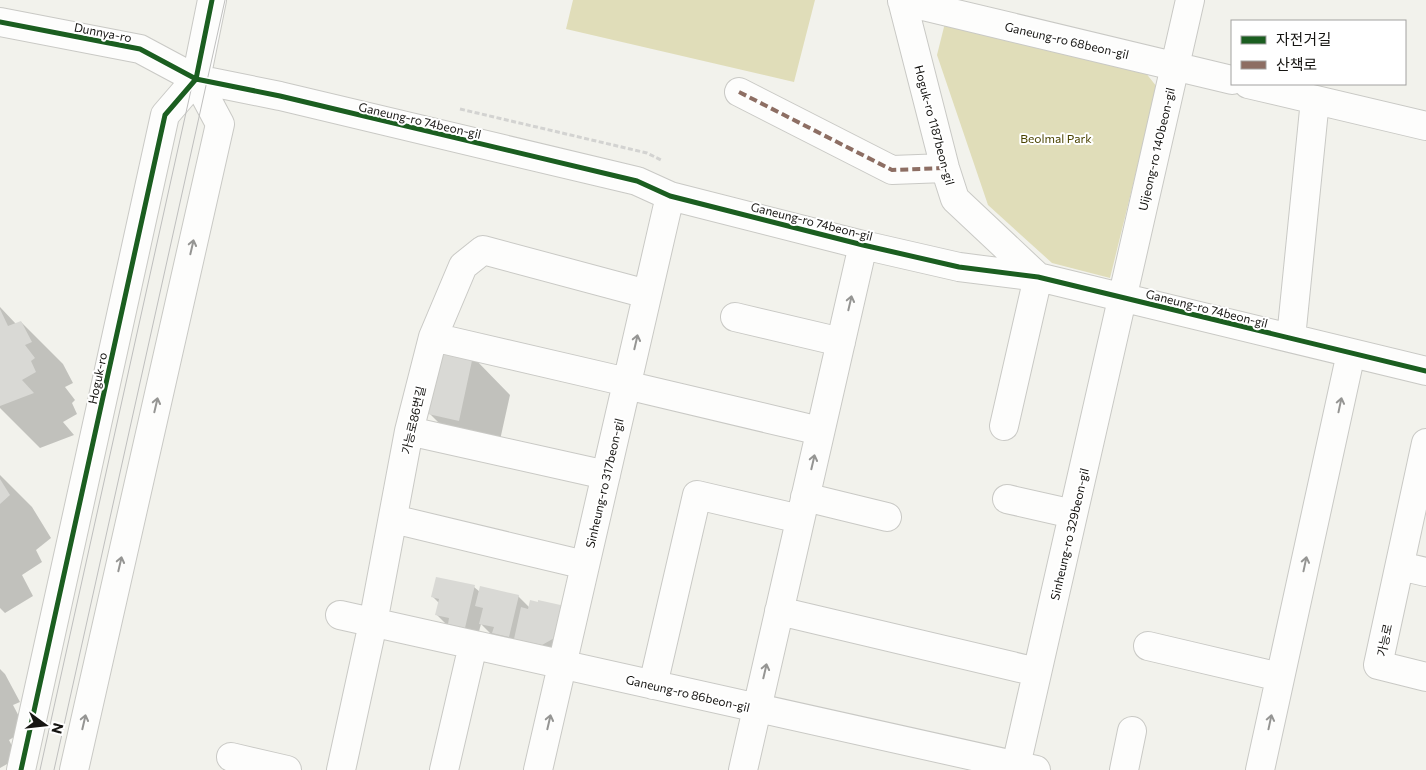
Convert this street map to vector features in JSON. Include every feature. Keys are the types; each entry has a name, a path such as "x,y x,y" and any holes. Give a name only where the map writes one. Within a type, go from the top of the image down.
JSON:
{"street":[{"name":"Hoguk-ro","path":"21,770 165,115 196,79 212,0"},
{"name":"Ganeung-ro 68beon-gil","path":"902,0 1231,80"},
{"name":"Hoguk-ro 1187beon-gil","path":"902,0 945,168 955,199 1038,277"},
{"name":"Uijeong-ro 140beon-gil","path":"1123,297 1190,0"},
{"name":"Dunnya-ro","path":"0,22 140,49 196,79"},
{"name":"Ganeung-ro 74beon-gil","path":"196,79 637,181 670,196 863,245 959,267 1038,277 1426,371"},
{"path":"74,770 220,124 196,79"},
{"path":"1252,85 1426,126"},
{"path":"739,92 892,170 945,168"},
{"path":"1291,338 1315,100"},
{"name":"Sinheung-ro 317beon-gil","path":"538,770 670,196"},
{"path":"743,770 863,245"},
{"name":"가능로86번길","path":"341,770 374,623 410,430 433,337 464,266 483,250 647,294"},
{"path":"1004,426 1038,277"},
{"name":"Sinheung-ro 329beon-gil","path":"1022,768 1037,672 1123,297"},
{"path":"734,317 841,342"},
{"path":"433,337 820,431"},
{"path":"1260,770 1352,353"},
{"path":"410,430 606,475"},
{"name":"가능로","path":"1426,443 1419,507 1400,566 1378,665 1426,677"},
{"path":"653,685 697,495 887,517"},
{"path":"1007,499 1073,514"},
{"path":"393,520 585,565"},
{"path":"1400,566 1426,572"},
{"path":"779,611 1037,672"},
{"name":"Ganeung-ro 86beon-gil","path":"340,615 1022,768"},
{"path":"444,770 473,645"},
{"path":"1148,646 1280,676"},
{"path":"1124,770 1132,731"},
{"path":"231,757 287,770"}],"green space":[{"path":"573,0 815,0 794,82 566,29"},
{"name":"Beolmal Park","path":"945,23 1145,72 1157,87 1110,278 1052,263 988,205 937,55"}],"building":[{"path":"0,309 8,326 21,321 32,342 25,345 35,358 31,361 36,372 22,380 34,393 0,406"},
{"path":"443,350 473,356 459,421 428,414"},
{"path":"0,479 10,495 0,504"},
{"path":"436,577 475,585 465,628 448,624 449,618 435,615 439,599 431,597"},
{"path":"480,586 519,595 509,637 492,633 494,627 479,624 483,608 475,606"},
{"path":"530,600 565,606 558,636 542,645 514,639 521,607 528,609"}],"tram line":[{"path":"40,770 211,0"},
{"path":"54,770 225,0"}],"marked path":[{"path":"739,92 892,170 945,168"}],"cycle path":[{"path":"21,770 165,115 196,79 212,0"},
{"path":"0,22 140,49 196,79 280,96 637,181 670,196 863,245 959,267 1038,277 1426,371"}]}
